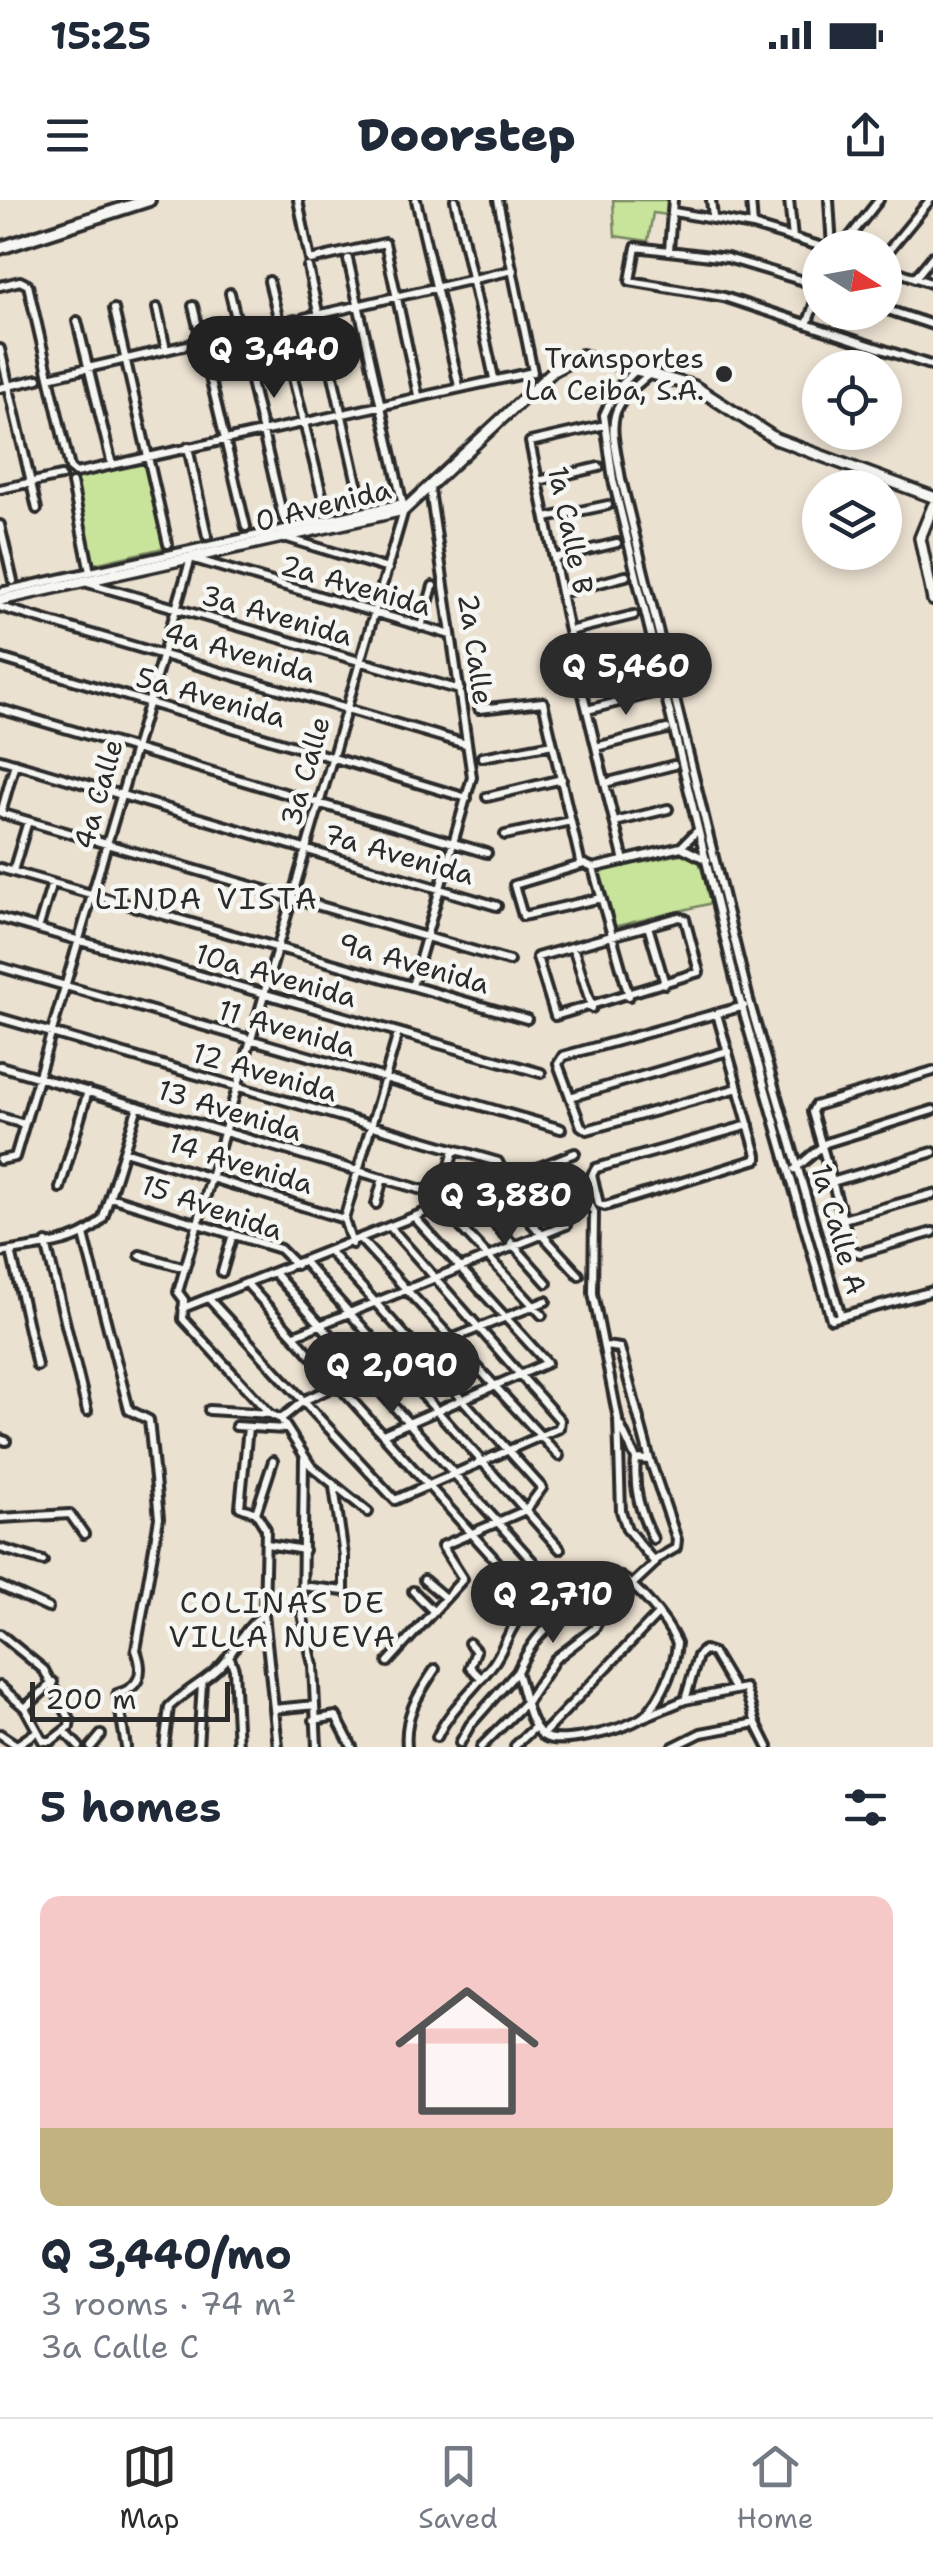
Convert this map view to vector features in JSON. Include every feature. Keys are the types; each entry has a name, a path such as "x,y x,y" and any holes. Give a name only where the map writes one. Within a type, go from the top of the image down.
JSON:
{"highway":[{"path":"0,245 132,200"},
{"path":"0,245 150,200"}],"street":[{"path":"298,200 310,260 385,243 418,395"},
{"path":"416,200 458,386"},
{"path":"455,200 494,378"},
{"path":"0,286 25,281 72,472 533,372 498,200"},
{"path":"669,250 673,200"},
{"path":"711,200 713,216"},
{"path":"751,200 754,226"},
{"path":"790,200 792,238"},
{"path":"829,200 829,230"},
{"path":"855,230 879,200"},
{"path":"902,234 930,200"},
{"path":"674,212 713,216 802,241"},
{"path":"802,281 726,258 636,246 632,284 724,297 802,320"},
{"path":"915,278 933,256"},
{"name":"3a Calle","path":"183,1308 178,1292 404,506 348,259"},
{"path":"308,267 322,330"},
{"path":"49,377 514,270"},
{"path":"902,273 933,284"},
{"path":"269,281 324,507"},
{"path":"230,293 284,517"},
{"path":"193,306 246,527"},
{"path":"157,308 166,350"},
{"path":"114,309 168,544"},
{"path":"902,315 933,326"},
{"path":"77,321 112,465"},
{"path":"831,330 933,366"},
{"path":"324,340 360,497"},
{"path":"0,349 4,387 37,509"},
{"name":"0 Avenida","path":"0,604 82,581 286,538 404,506 430,490 568,360 594,356 707,393 792,447 933,496"},
{"path":"607,425 610,398 638,368"},
{"path":"607,425 622,395 652,372"},
{"path":"4,387 38,379"},
{"name":"1a Calle B","path":"607,425 530,442 577,670 624,861"},
{"name":"1a Calle A","path":"607,425 699,829 732,947"},
{"path":"188,448 206,536"},
{"path":"538,481 599,467"},
{"path":"0,490 61,476"},
{"name":"1a Calle A","path":"617,479 746,1005 798,1184 831,1319 933,1291"},
{"path":"72,484 90,572"},
{"name":"2a Calle","path":"412,986 472,777 430,490"},
{"path":"546,518 608,505"},
{"name":"0 Avenida","path":"0,592 404,506"},
{"path":"933,506 920,538 933,600"},
{"path":"0,525 13,581"},
{"path":"286,538 388,569"},
{"path":"554,558 617,543"},
{"name":"2a Avenida","path":"191,558 374,616 451,635"},
{"name":"4a Calle","path":"0,1160 14,1158 191,558"},
{"path":"561,593 626,576"},
{"name":"3a Avenida","path":"82,581 460,690"},
{"path":"421,628 433,586"},
{"name":"4a Avenida","path":"0,604 466,744"},
{"path":"569,631 634,615"},
{"path":"577,670 645,652"},
{"name":"5a Avenida","path":"0,658 467,798"},
{"path":"586,710 657,692"},
{"path":"479,709 543,702 581,865"},
{"path":"0,709 487,853"},
{"path":"596,747 667,730"},
{"path":"482,757 553,744"},
{"name":"7a Avenida","path":"0,759 497,906"},
{"path":"15,762 0,813 510,961"},
{"path":"605,783 674,765"},
{"path":"487,797 562,779"},
{"path":"614,822 668,809"},
{"path":"505,835 571,821"},
{"path":"12,872 28,822"},
{"path":"601,898 528,916 520,911 514,889 517,881 581,865 594,868 682,847 699,829"},
{"path":"682,847 707,860"},
{"name":"9a Avenida","path":"0,868 528,1019"},
{"path":"594,868 629,996"},
{"path":"38,930 52,882"},
{"path":"679,917 685,919 699,972 557,1018 537,961 540,955 648,926 679,917"},
{"name":"10a Avenida","path":"0,918 540,1073"},
{"path":"648,926 665,984"},
{"path":"573,947 592,1008"},
{"name":"11 Avenida","path":"0,967 561,1128"},
{"path":"738,1088 590,1130 581,1126 558,1064 563,1056 746,1005"},
{"path":"717,1014 749,1126 756,1161 605,1206 599,1204 592,1174 596,1168 749,1126"},
{"name":"12 Avenida","path":"0,1018 498,1162 507,1180"},
{"path":"352,1244 344,1219 398,1034"},
{"path":"570,1096 728,1051"},
{"name":"13 Avenida","path":"0,1066 428,1192"},
{"path":"933,1072 815,1106 812,1112 852,1250 858,1253 933,1232"},
{"path":"60,1188 88,1092"},
{"path":"0,1254 84,1234 103,1218 138,1106"},
{"path":"794,1170 822,1147 933,1110"},
{"path":"0,1118 24,1124"},
{"path":"454,1150 445,1183 428,1192 542,1315"},
{"name":"14 Avenida","path":"124,1151 344,1219"},
{"path":"832,1182 933,1152"},
{"path":"270,1414 183,1319 183,1308 249,1286 574,1153"},
{"path":"558,1160 594,1212 593,1293 618,1419 622,1521 655,1560"},
{"path":"294,1335 378,1304 568,1222 526,1173"},
{"path":"376,1204 382,1178"},
{"path":"497,1185 579,1275"},
{"path":"842,1219 933,1194"},
{"path":"470,1196 517,1244 547,1284"},
{"name":"15 Avenida","path":"110,1197 280,1248 351,1315 560,1549"},
{"path":"383,1434 547,1364 463,1266 415,1218"},
{"path":"210,1300 395,1500 562,1425 524,1376 391,1228"},
{"path":"84,1234 129,1410 149,1420 159,1518 136,1650 140,1666 137,1684 132,1691 116,1694 126,1747"},
{"path":"222,1272 232,1234"},
{"path":"361,1240 559,1456"},
{"path":"46,1243 87,1411"},
{"path":"11,1251 37,1366"},
{"path":"330,1252 542,1488 526,1510 470,1531 441,1548 464,1577 388,1662"},
{"path":"140,1255 185,1268"},
{"path":"276,1275 535,1564"},
{"path":"249,1286 508,1574"},
{"path":"281,1419 303,1401 337,1385 546,1301"},
{"path":"481,1747 528,1701 556,1659 594,1629 603,1612 655,1560 678,1544 650,1460 620,1348 605,1346"},
{"path":"208,1410 270,1414 281,1419 304,1458 368,1512"},
{"path":"618,1419 636,1459 634,1479 641,1514 653,1539"},
{"path":"236,1426 285,1429"},
{"path":"248,1427 240,1507 256,1514 266,1530 264,1614 278,1747"},
{"path":"304,1458 302,1586 317,1747"},
{"path":"636,1459 650,1460"},
{"path":"256,1514 273,1460"},
{"path":"302,1586 344,1591 344,1550 334,1486"},
{"path":"0,1518 70,1514 84,1534"},
{"path":"267,1544 304,1550"},
{"path":"0,1548 43,1561"},
{"path":"436,1736 454,1707 481,1678 520,1616 547,1594 600,1572 613,1574 630,1586 673,1634 676,1655 662,1693 644,1717"},
{"path":"424,1580 444,1597"},
{"path":"0,1586 48,1608"},
{"path":"413,1591 432,1610"},
{"path":"460,1743 470,1724 517,1672 546,1626 566,1614 603,1612"},
{"path":"164,1747 168,1706 202,1682 230,1655 246,1628 264,1614"},
{"path":"542,1735 657,1614"},
{"path":"0,1634 38,1662 52,1682 70,1719 64,1732 48,1743 36,1732 25,1708 0,1686"},
{"path":"469,1643 476,1651 470,1667 481,1678"},
{"path":"685,1700 704,1650 712,1653 735,1690"},
{"path":"230,1655 238,1747"},
{"path":"407,1747 405,1727 414,1702 435,1669"},
{"path":"517,1672 535,1727 542,1735 565,1745 685,1700 746,1690 768,1747"},
{"path":"25,1708 52,1682"},
{"path":"198,1747 202,1682"},
{"path":"274,1708 316,1705"},
{"path":"314,1720 336,1716 352,1747"},
{"path":"673,1747 701,1733 756,1723"},
{"path":"515,1746 535,1727"},
{"path":"0,1734 18,1746 36,1732"},
{"path":"64,1732 79,1747"},
{"path":"90,1747 102,1735"}],"green space":[{"path":"613,200 669,200 668,215 653,213 648,241 615,236"},
{"path":"145,463 163,548 94,564 75,479"},
{"path":"690,852 698,858 712,903 613,927 597,872"}],"place":[{"name":"Transportes La Ceiba, S.A.","path":"724,374"}],"district":[{"name":"LINDA VISTA","path":"207,898"},
{"name":"COLINAS DE VILLA NUEVA","path":"283,1619"}]}
